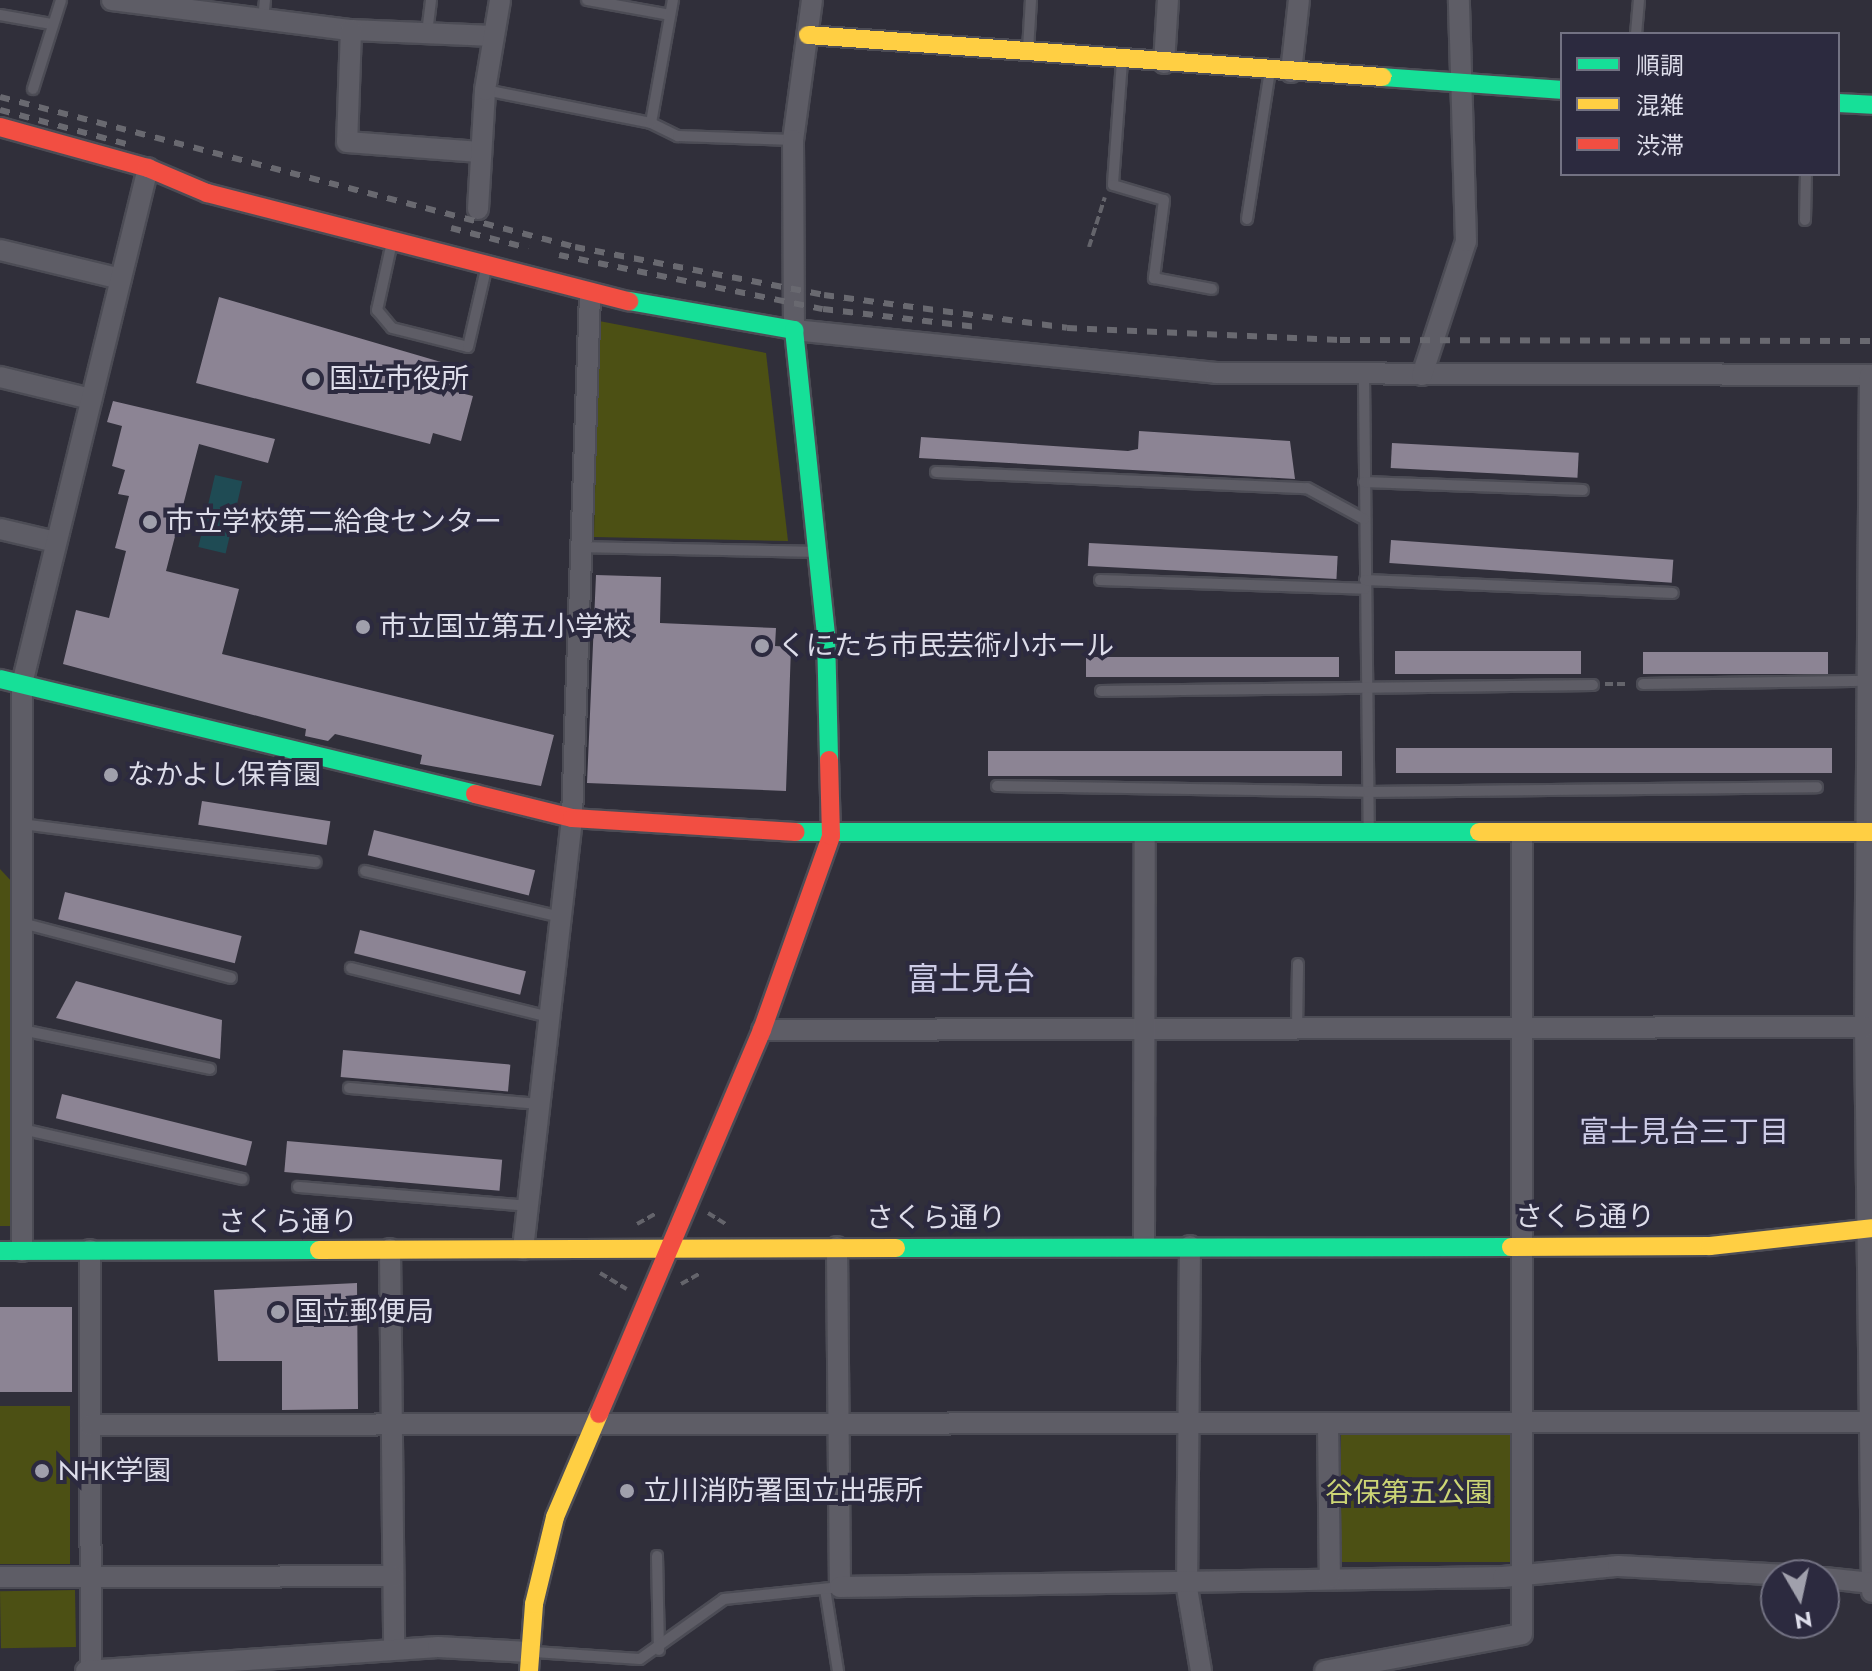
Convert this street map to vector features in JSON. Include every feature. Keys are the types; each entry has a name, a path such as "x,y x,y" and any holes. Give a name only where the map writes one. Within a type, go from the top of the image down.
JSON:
{"street":[{"path":"112,0 264,9 351,30 493,36"},
{"path":"478,209 485,90 500,0"},
{"path":"90,1250 89,1670 394,1649 529,1661 542,1562 665,1253 762,1030 831,836 834,762 818,552 794,330 793,140 812,0"},
{"path":"1164,63 1168,0"},
{"path":"1281,72 1299,0"},
{"path":"1422,375 1466,241 1459,0"},
{"path":"351,30 347,142 480,152"},
{"path":"808,35 1462,86 1560,90"},
{"path":"1840,103 1872,105"},
{"path":"0,127 148,168 207,193 590,294 794,330 1216,373 1364,377 1871,375 1871,681 1865,1027 1870,1228 1871,1586 1840,1581"},
{"path":"22,1251 22,684 148,168"},
{"path":"0,250 121,279"},
{"path":"523,1249 572,818 590,294"},
{"path":"0,377 91,399"},
{"path":"0,529 56,542"},
{"path":"0,679 572,818 831,836 1869,832"},
{"path":"1325,1671 1522,1634 1525,1245 1522,834"},
{"path":"1144,1246 1145,835"},
{"path":"0,855 22,855"},
{"path":"762,1030 1865,1027"},
{"name":"さくら通り","path":"0,1251 523,1249 665,1253 837,1247 1710,1246 1870,1228"},
{"path":"1190,1246 1188,1578 1201,1671"},
{"path":"837,1247 838,1424 832,1588 1188,1578 1503,1577 1521,1570 1710,1567 1760,1572"},
{"path":"390,1249 394,1649"},
{"path":"90,1425 1871,1422"},
{"path":"1328,1423 1330,1578"},
{"path":"0,1577 393,1576"}],"lane":[{"path":"33,89 61,0"},
{"path":"427,33 431,0"},
{"path":"593,0 670,15"},
{"path":"651,123 673,0"},
{"path":"1028,52 1031,0"},
{"path":"1636,32 1639,0"},
{"path":"0,15 51,24"},
{"path":"1122,59 1113,185 1164,200 1154,278 1212,289"},
{"path":"1247,219 1281,72"},
{"path":"485,90 651,123 719,142 793,140"},
{"path":"1805,220 1806,176"},
{"path":"392,242 377,310 392,328 468,347 486,267"},
{"path":"1364,377 1365,688 1369,834"},
{"path":"936,472 1307,488 1364,519"},
{"path":"1364,482 1583,490"},
{"path":"581,547 818,552"},
{"path":"1100,580 1673,593"},
{"path":"1643,684 1871,681"},
{"path":"1101,691 1593,685"},
{"path":"997,786 1368,792 1817,787"},
{"path":"22,824 316,862"},
{"path":"365,871 561,917"},
{"path":"22,923 231,978"},
{"path":"1297,1029 1298,964"},
{"path":"351,968 549,1017"},
{"path":"22,1030 210,1069"},
{"path":"349,1088 540,1104"},
{"path":"22,1129 242,1179"},
{"path":"298,1187 528,1206"},
{"path":"657,1556 659,1650"},
{"path":"529,1661 640,1659 659,1650 724,1599 832,1588 838,1671"}],"path":[{"path":"1089,247 1091,227 1113,185"},
{"path":"1593,685 1643,684"},
{"path":"677,1286 701,1273"},
{"path":"609,1278 629,1290"}],"green space":[{"path":"599,321 766,353 788,541 594,537"},
{"path":"0,869 14,884 17,1226 0,1226"},
{"path":"0,1406 70,1406 70,1564 0,1564"},
{"name":"谷保第五公園","path":"1341,1426 1518,1426 1518,1562 1341,1562"},
{"path":"75,1590 76,1647 1,1648 0,1591"}],"water":[{"path":"215,475 242,481 226,553 198,547"}],"building":[{"name":"国立市役所","path":"219,297 458,367 452,391 473,396 461,441 433,433 430,444 196,383"},
{"path":"113,401 275,439 268,463 199,444 166,571 239,589 222,654 554,735 541,786 420,764 422,755 335,734 328,741 305,736 306,729 63,664 76,610 109,618 126,551 115,548 129,496 118,494 125,470 112,466 122,426 107,422"},
{"path":"1139,431 1290,441 1295,479 919,458 921,437 1128,451 1138,449"},
{"path":"1392,443 1579,453 1577,478 1391,468"},
{"path":"1391,540 1673,560 1672,583 1389,563"},
{"path":"1089,543 1338,556 1336,579 1088,566"},
{"path":"596,575 661,577 660,623 776,628 775,646 791,647 786,791 587,783"},
{"path":"1395,651 1581,651 1581,674 1395,674"},
{"path":"1643,652 1828,652 1828,674 1643,674"},
{"path":"1086,657 1339,657 1339,677 1086,677"},
{"path":"1396,748 1832,748 1832,773 1396,773"},
{"path":"988,751 1342,751 1342,776 988,776"},
{"path":"202,801 330,821 327,845 198,825"},
{"path":"374,830 535,870 529,895 368,855"},
{"path":"65,892 242,936 235,963 58,919"},
{"path":"360,930 526,971 520,995 354,953"},
{"path":"76,981 222,1020 220,1059 56,1018"},
{"path":"343,1050 510,1065 508,1092 341,1077"},
{"path":"62,1094 252,1141 246,1166 56,1118"},
{"path":"287,1141 502,1160 499,1191 284,1172"},
{"path":"357,1283 358,1409 282,1410 282,1361 218,1361 214,1290"},
{"path":"0,1307 72,1307 72,1392 0,1392"}],"railway":[{"path":"0,97 575,247 824,295 1067,328 1340,340 1872,341"},
{"path":"0,110 133,146"},
{"path":"451,228 528,248"},
{"path":"559,255 823,309 977,327"}],"traffic: fast":[{"path":"1382,77 1560,90"},
{"path":"1840,103 1872,105"},
{"path":"629,301 794,330 826,635 829,760"},
{"path":"0,679 475,794"},
{"path":"796,832 1479,832"},
{"path":"896,1248 1511,1247"},
{"path":"0,1251 319,1250"}],"traffic: slow":[{"path":"808,35 1382,77"},
{"path":"1479,832 1872,832"},
{"path":"1511,1247 1710,1246 1872,1228"},
{"path":"319,1250 896,1248"},
{"path":"529,1671 534,1604 555,1517 599,1414"}],"traffic: jam":[{"path":"0,127 148,168 207,193 629,301"},
{"path":"599,1414 762,1030 831,836 829,760"},
{"path":"475,794 572,818 796,832"}],"place":[{"name":"国立市役所","path":"313,379"},
{"name":"市立学校第二給食センター","path":"150,522"},
{"name":"市立国立第五小学校","path":"363,627"},
{"name":"くにたち市民芸術小ホール","path":"762,646"},
{"name":"なかよし保育園","path":"111,775"},
{"name":"国立郵便局","path":"278,1312"},
{"name":"NHK学園","path":"42,1471"},
{"name":"立川消防署国立出張所","path":"627,1491"}],"district":[{"name":"富士見台","path":"971,979"},
{"name":"富士見台三丁目","path":"1684,1132"}]}
